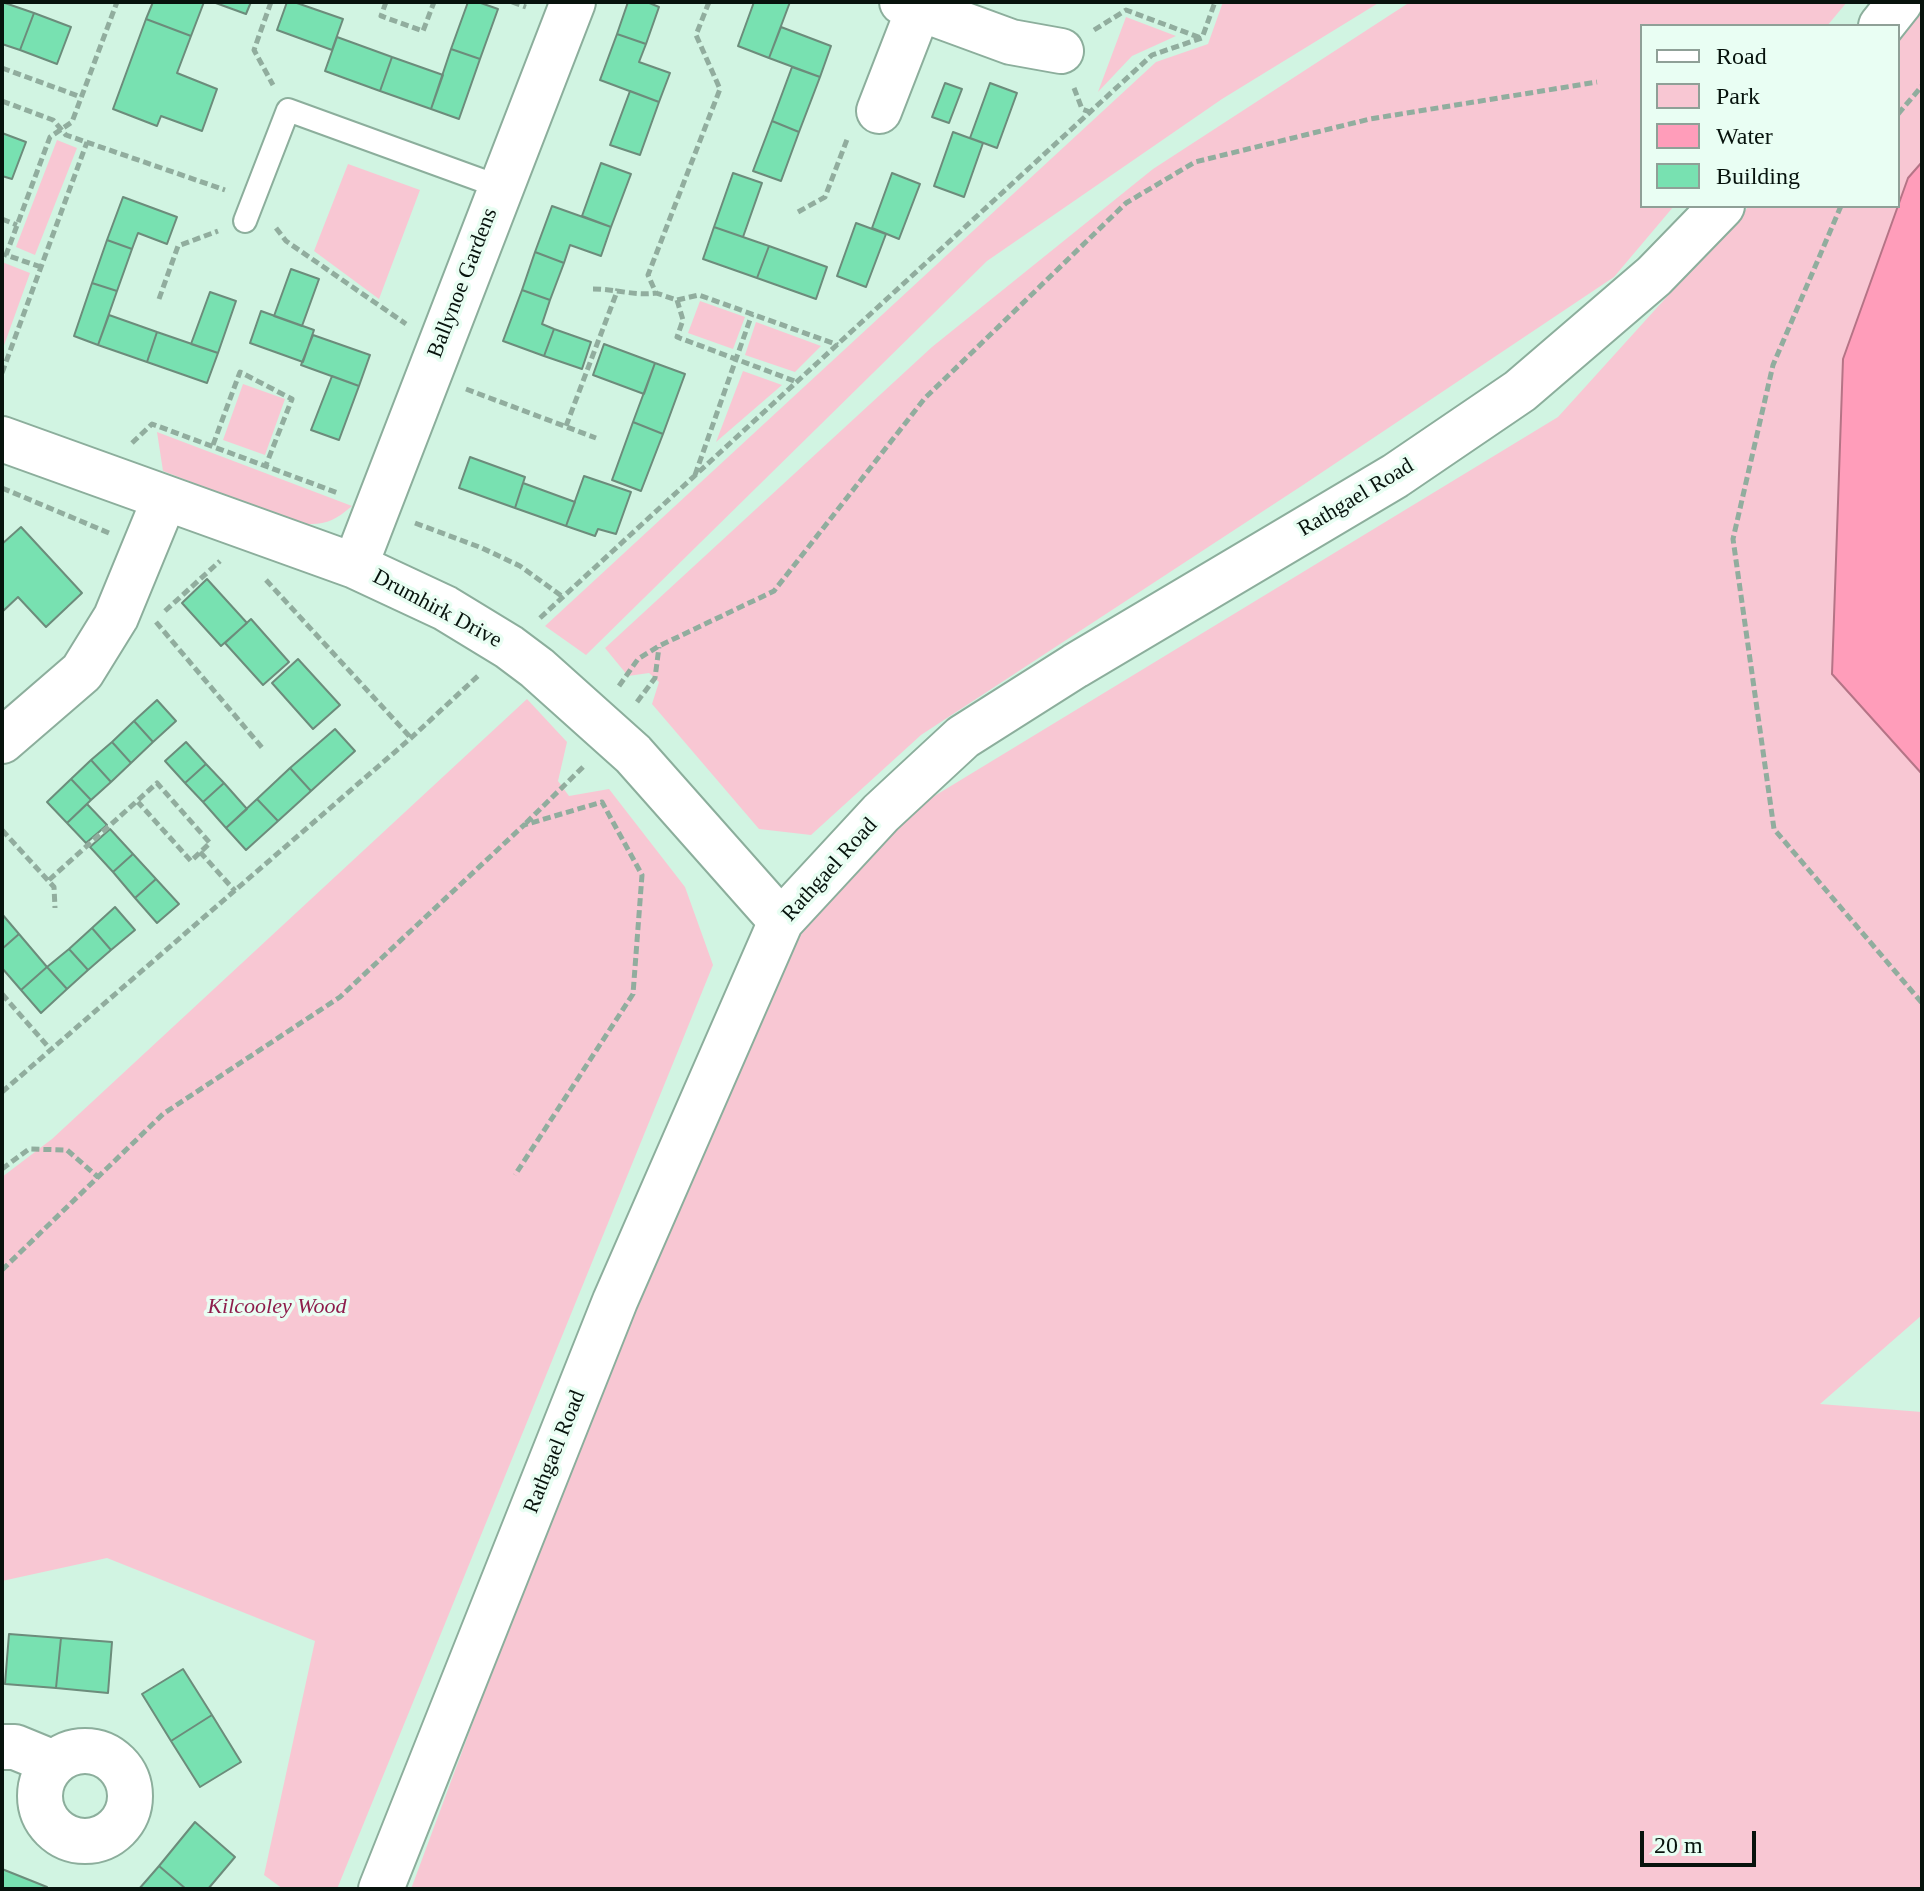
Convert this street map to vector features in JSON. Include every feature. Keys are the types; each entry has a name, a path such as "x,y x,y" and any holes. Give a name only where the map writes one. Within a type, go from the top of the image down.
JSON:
{"street":[{"name":"Ballynoe Gardens","path":"355,566 573,2"},
{"path":"1883,24 1900,2"},
{"path":"879,111 910,5 1011,42 1061,51"},
{"name":"Rathgael Road","path":"381,1889 615,1301 781,921 881,813 963,737 1075,666 1395,476 1520,391 1654,276 1720,208"},
{"name":"Drumhirk Drive","path":"2,439 355,566 445,608 509,647 633,754 781,921"},
{"path":"2,741 82,672 116,617 165,498"},
{"path":"2,1747 15,1747 54,1763"}],"lane":[{"path":"250,210 288,110 500,187"}],"path":[{"path":"41,267 6,255 50,137 72,122 117,2"},
{"path":"271,2 254,50 288,110"},
{"path":"386,2 381,16 423,31 434,2"},
{"path":"656,293 648,275 720,89 696,35 709,2"},
{"path":"1202,38 1215,2"},
{"path":"1061,51 1126,10 1202,38"},
{"path":"2,1092 411,738 1152,55 1202,38"},
{"path":"2,68 81,97"},
{"path":"592,716 628,676 638,659 774,591 925,398 1126,203 1195,162 1370,119 1597,82"},
{"path":"1900,112 1922,86"},
{"path":"2,101 53,120 66,135 250,210 286,241 418,332 434,359 565,426 596,438"},
{"path":"798,212 825,197 850,130 879,111"},
{"path":"2,373 87,142"},
{"path":"1840,208 1773,365 1733,539 1774,829 1922,1003"},
{"path":"159,299 178,246 250,210"},
{"path":"2,219 17,225"},
{"path":"593,289 618,289 640,295 656,293 677,300 699,295 838,345"},
{"path":"565,426 618,289"},
{"path":"677,300 683,320 677,337 797,382"},
{"path":"695,476 752,314"},
{"path":"213,445 240,372 292,399 266,465"},
{"path":"101,474 152,424 495,554 520,566 563,597"},
{"path":"2,488 110,534 150,538"},
{"path":"264,750 155,620 255,530 266,580 411,738"},
{"path":"49,880 157,783 210,843 191,861 138,802"},
{"path":"2,1270 163,1114 340,997 524,825 602,802 642,875 633,994 515,1175"},
{"path":"2,830 54,887 55,908"},
{"path":"200,852 235,891"},
{"path":"2,994 51,1050"},
{"path":"2,1169 29,1149 67,1150 98,1177"}],"green space":[{"path":"1223,2 1380,2 1222,99 987,261 586,655 545,626 1156,62 1208,44"},
{"path":"1410,2 1847,2 1829,24 1640,24 1640,208 1672,208 1614,277 921,735 811,835 759,829 652,704 659,682 649,673 628,676 605,648 932,347 1153,169"},
{"path":"1922,8 1922,162 1908,178 1900,200 1900,33"},
{"path":"1126,17 1176,36 1132,56 1098,92"},
{"path":"57,140 77,148 35,255 16,247"},
{"path":"348,164 420,190 379,299 314,251"},
{"path":"1747,208 1897,208 1843,359 1832,674 1922,774 1922,1315 1820,1404 1922,1412 1922,1889 411,1889 629,1302 787,943 913,809 1558,417"},
{"path":"2,262 30,273 2,351"},
{"path":"700,301 745,317 733,349 688,333"},
{"path":"756,322 821,346 795,372 745,355"},
{"path":"743,371 782,385 716,442"},
{"path":"243,384 285,399 265,455 223,440"},
{"path":"157,432 352,506 327,522 296,523 163,471"},
{"name":"Kilcooley Wood","path":"527,699 567,742 558,781 569,796 609,789 685,887 713,965 337,1889 283,1889 264,1875 315,1641 107,1558 2,1581 2,1177 52,1139"}],"water":[{"path":"1922,162 1922,774 1832,674 1843,359 1897,208 1900,208 1908,178"}],"building":[{"path":"2,2 34,13 20,50 2,44"},
{"path":"153,2 204,2 191,36 146,19"},
{"path":"213,2 251,2 246,14"},
{"path":"287,2 343,19 332,50 277,30"},
{"path":"468,2 498,9 480,59 451,49"},
{"path":"628,2 647,2 659,7 646,44 617,34"},
{"path":"754,2 790,2 769,58 738,46"},
{"path":"34,13 71,27 57,64 20,50"},
{"path":"146,19 191,36 177,73 217,89 202,131 161,116 157,126 113,109"},
{"path":"781,27 831,46 820,77 769,58"},
{"path":"617,34 646,44 639,62 670,73 659,102 600,80"},
{"path":"337,37 392,57 380,91 325,71"},
{"path":"451,49 480,59 459,119 431,109"},
{"path":"392,57 443,75 431,109 380,91"},
{"path":"792,67 820,77 799,132 772,121"},
{"path":"945,83 962,89 949,123 932,117"},
{"path":"990,83 1017,93 997,148 970,138"},
{"path":"630,91 659,102 640,155 610,145"},
{"path":"772,121 799,132 781,181 753,171"},
{"path":"953,132 983,143 964,197 934,186"},
{"path":"2,133 26,142 12,179 2,176"},
{"path":"601,163 631,174 611,227 582,216"},
{"path":"733,173 762,183 743,237 714,227"},
{"path":"892,173 920,184 899,239 872,228"},
{"path":"123,197 177,217 167,244 138,233 132,249 107,240"},
{"path":"552,206 611,227 601,256 570,245 564,263 535,252"},
{"path":"856,223 886,234 866,287 837,276"},
{"path":"714,227 769,246 757,278 703,259"},
{"path":"107,240 132,249 117,291 92,283"},
{"path":"769,246 827,267 816,299 757,278"},
{"path":"535,252 564,263 550,300 522,290"},
{"path":"291,269 319,279 302,326 274,316"},
{"path":"92,283 117,291 98,345 74,336"},
{"path":"522,290 550,300 542,324 554,329 544,356 503,341"},
{"path":"210,292 236,301 218,353 191,344"},
{"path":"261,311 314,330 303,362 250,343"},
{"path":"109,315 157,332 147,362 98,345"},
{"path":"554,329 591,342 582,369 544,356"},
{"path":"157,332 218,353 207,383 147,362"},
{"path":"313,335 370,355 359,386 301,365"},
{"path":"604,344 655,363 644,394 593,375"},
{"path":"655,363 685,374 663,434 633,422"},
{"path":"332,376 359,386 339,440 311,430"},
{"path":"633,422 663,434 641,491 612,480"},
{"path":"470,457 525,477 515,508 459,488"},
{"path":"584,476 631,492 616,534 598,529 595,536 566,526"},
{"path":"523,483 575,502 566,526 515,508"},
{"path":"21,527 82,593 46,627 18,597 2,612 2,544"},
{"path":"207,579 247,623 221,646 182,603"},
{"path":"251,619 289,662 263,685 225,643"},
{"path":"298,659 340,705 313,729 272,683"},
{"path":"157,700 176,721 153,742 134,721"},
{"path":"134,721 153,742 131,763 112,742"},
{"path":"335,729 355,751 311,791 290,768"},
{"path":"112,742 131,763 111,782 91,760"},
{"path":"186,742 206,764 185,783 165,761"},
{"path":"91,760 111,782 91,800 71,779"},
{"path":"206,764 224,783 203,802 185,783"},
{"path":"290,768 311,791 278,821 257,799"},
{"path":"71,779 91,800 67,823 47,802"},
{"path":"224,783 247,809 226,828 203,802"},
{"path":"257,799 278,821 246,850 226,828"},
{"path":"87,804 107,825 86,843 67,823"},
{"path":"110,829 133,854 113,872 90,847"},
{"path":"133,854 156,879 135,898 113,872"},
{"path":"156,879 179,904 157,923 135,898"},
{"path":"115,907 135,930 111,950 92,928"},
{"path":"2,914 19,934 2,949"},
{"path":"92,928 111,950 88,970 69,949"},
{"path":"19,934 47,967 21,990 2,968 2,949"},
{"path":"69,949 88,970 67,989 47,967"},
{"path":"47,967 67,989 41,1013 21,990"},
{"path":"9,1634 61,1638 56,1688 5,1684"},
{"path":"61,1638 112,1642 108,1693 56,1688"},
{"path":"183,1669 212,1715 171,1741 142,1694"},
{"path":"212,1715 241,1762 200,1787 171,1741"},
{"path":"195,1822 235,1857 208,1889 186,1889 159,1866"},
{"path":"159,1866 186,1889 139,1889"},
{"path":"2,1869 47,1887 2,1889"}]}
